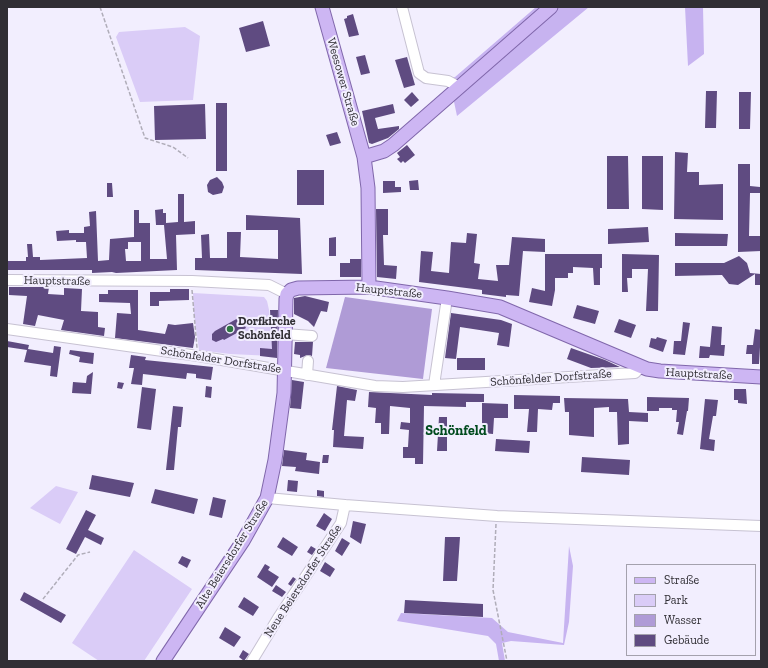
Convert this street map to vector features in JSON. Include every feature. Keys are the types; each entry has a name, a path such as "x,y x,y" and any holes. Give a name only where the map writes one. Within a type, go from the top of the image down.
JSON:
{"main road":[{"name":"Weesower Straße","path":"322,7 364,157 368,188 368,287"},
{"path":"364,157 393,145 551,7"},
{"name":"Hauptstraße","path":"287,294 298,288 368,287 500,307 641,367 663,372 761,377"},
{"name":"Alte Beiersdorfer Straße","path":"163,661 243,540 267,498 275,460 285,370 287,294"}],"street":[{"path":"402,7 420,73 426,78 448,81 459,87"},
{"name":"Hauptstraße","path":"7,280 192,281 269,285 287,294"},
{"path":"434,386 447,298"},
{"name":"Schönfelder Dorfstraße","path":"7,329 198,356 375,386 434,386 635,373 641,367"},
{"path":"286,334 312,336"},
{"path":"307,374 308,361"},
{"name":"Neue Beiersdorfer Straße","path":"252,661 278,618 341,523 345,505 267,498"},
{"path":"345,505 497,516 761,526"}],"path":[{"path":"100,7 145,138 173,147 188,158"},
{"path":"192,281 193,314 198,356"},
{"path":"497,516 493,590 507,661"},
{"path":"44,599 78,555 90,552"}],"green space":[{"path":"185,27 200,36 193,100 140,102 116,37 119,32"},
{"path":"193,293 264,297 267,301 269,310 273,356 230,354 199,350 194,314"},
{"path":"56,486 78,492 60,524 30,508"},
{"path":"134,550 192,589 144,661 99,661 72,643"}],"shaded area":[{"path":"536,7 589,7 457,116 449,78 455,77"},
{"path":"685,7 703,7 704,54 688,66"},
{"path":"569,546 573,566 569,622 564,645 511,641 502,643 505,661 499,661 496,644 488,636 397,621 401,613 492,618 508,632 563,643"}],"water":[{"path":"345,297 432,309 423,379 326,368"}],"building":[{"path":"353,14 359,35 349,37 344,19"},
{"path":"263,21 270,46 246,52 239,28"},
{"path":"365,55 370,73 361,75 356,57"},
{"path":"407,57 415,85 404,88 395,60"},
{"path":"706,91 717,91 716,128 705,128"},
{"path":"412,92 419,100 411,107 404,100"},
{"path":"739,92 751,92 750,129 739,129"},
{"path":"216,103 227,103 227,171 216,171"},
{"path":"205,104 206,139 155,140 154,106"},
{"path":"393,104 395,113 375,118 378,129 399,126 399,129 388,138 372,144 369,143 362,111"},
{"path":"337,132 341,143 330,146 326,135"},
{"path":"407,145 415,155 405,163 403,161 401,163 397,159 400,157 397,153"},
{"path":"675,152 688,153 687,172 699,172 699,185 723,184 723,220 674,219"},
{"path":"607,156 628,156 629,209 607,209"},
{"path":"642,156 663,156 663,210 642,209"},
{"path":"738,164 750,164 750,186 760,187 760,193 750,193 749,236 761,236 761,251 738,252"},
{"path":"297,170 324,170 324,205 297,205"},
{"path":"217,177 222,182 224,187 222,193 213,195 208,192 207,185 210,180"},
{"path":"418,180 419,190 410,190 409,181"},
{"path":"383,181 395,181 395,187 401,187 401,192 383,193"},
{"path":"107,183 112,183 113,197 107,197"},
{"path":"178,194 184,194 184,222 195,221 195,234 176,235 177,270 92,273 92,270 7,270 7,261 26,261 26,257 28,257 27,244 32,244 33,257 40,257 40,260 87,258 86,242 76,242 76,240 57,241 56,231 69,230 69,233 84,233 84,227 90,226 89,212 96,211 98,261 109,260 110,239 134,237 134,210 139,210 139,223 150,223 150,259 167,259 164,225 156,225 155,210 163,209 163,213 166,213 166,223 178,222","holes":["128,242 141,242 141,261 126,261 125,249 128,249"]},
{"path":"376,209 388,209 388,235 383,235 384,265 397,266 396,279 377,277"},
{"path":"246,215 300,218 302,274 195,270 195,258 202,258 201,235 209,234 210,258 227,258 227,232 241,232 240,257 278,259 278,230 246,230"},
{"path":"648,227 649,242 608,244 608,229"},
{"path":"467,233 477,234 474,263 480,264 478,279 498,281 496,265 509,265 512,237 545,239 545,252 523,251 519,296 506,295 506,297 482,294 482,290 419,282 421,251 433,252 431,271 449,273 451,242 466,243"},
{"path":"675,233 728,234 727,246 675,246"},
{"path":"336,237 336,256 329,256 329,238"},
{"path":"545,254 602,254 600,285 594,285 593,268 573,267 573,273 568,273 568,278 555,278 555,290 552,306 529,302 532,288 545,291"},
{"path":"622,254 659,255 658,311 646,311 648,269 632,269 632,278 627,278 628,292 622,292"},
{"path":"739,256 747,263 750,273 761,274 761,285 755,285 755,274 738,285 729,284 722,275 675,276 675,263 724,263"},
{"path":"350,259 361,259 361,277 340,277 340,263 350,263"},
{"path":"9,287 49,287 48,294 64,295 64,288 82,289 81,311 98,312 98,327 105,328 104,336 61,330 64,320 38,315 35,326 23,324 27,296 9,295"},
{"path":"170,289 189,289 189,300 159,301 159,306 150,306 150,292 170,292"},
{"path":"108,290 138,290 138,330 165,334 168,324 175,325 193,323 195,337 193,348 115,338 117,313 131,314 130,303 99,302 99,294 108,294"},
{"path":"305,296 329,302 327,312 321,311 314,327 308,321 294,314 294,298"},
{"path":"577,305 599,311 595,324 573,318"},
{"path":"270,310 278,310 277,358 260,356 260,348 272,349"},
{"path":"451,313 501,320 512,324 509,347 497,345 499,333 460,327 456,359 445,358"},
{"name":"Dorfkirche Schönfeld","path":"240,317 246,328 224,340 223,339 216,342 212,340 212,334 215,331"},
{"path":"619,319 636,325 631,338 614,332"},
{"path":"683,322 690,323 685,355 673,354 674,341 681,341"},
{"path":"712,326 722,327 721,345 725,345 724,356 710,355 709,358 699,358 700,346 710,347"},
{"path":"755,329 761,330 759,364 752,364 752,354 746,354 747,345 753,345"},
{"path":"657,337 667,340 663,352 649,347 651,338 656,339"},
{"path":"7,341 29,345 28,349 53,353 54,346 61,347 57,377 50,376 51,366 24,362 27,350 7,347"},
{"path":"295,342 313,342 312,356 308,355 300,358 300,355 294,354"},
{"path":"571,348 620,367 591,368 567,359"},
{"path":"70,350 94,353 93,364 79,362 80,357 69,354"},
{"path":"131,355 146,357 145,360 213,367 211,380 196,378 196,374 187,373 186,379 143,374 142,385 131,384 134,368 129,368"},
{"path":"457,358 485,358 485,370 457,370"},
{"path":"93,372 91,394 72,393 73,382 86,383 87,376"},
{"path":"292,380 304,382 301,409 290,408"},
{"path":"118,382 124,383 122,389 117,388"},
{"path":"206,386 212,387 211,398 205,397"},
{"path":"337,386 357,390 355,401 347,400 344,436 364,437 363,449 333,447 334,430 332,430"},
{"path":"142,387 156,389 151,430 137,428"},
{"path":"734,389 746,389 747,404 738,403 738,400 734,400"},
{"path":"369,392 432,395 432,393 484,394 484,402 466,402 466,407 424,406 423,464 415,464 415,458 403,458 403,447 408,447 409,430 400,429 401,422 410,423 410,408 390,406 389,434 381,434 381,423 375,423 376,408 368,407"},
{"path":"514,395 560,396 560,403 553,403 552,410 538,409 537,432 527,432 529,409 514,409"},
{"path":"647,397 689,398 683,435 677,434 679,422 676,422 677,410 672,410 672,408 659,408 659,411 647,411"},
{"path":"564,398 628,399 629,412 648,413 648,422 629,421 629,444 618,445 617,412 609,412 609,407 594,408 594,437 569,435 569,412 565,412"},
{"path":"705,399 718,400 716,416 713,416 709,439 715,440 714,451 700,449"},
{"path":"482,403 508,404 508,418 494,418 493,434 482,433"},
{"path":"173,406 183,407 181,427 178,427 174,470 166,470"},
{"path":"439,417 447,417 447,451 437,451"},
{"path":"496,439 530,441 529,453 495,451"},
{"path":"284,450 307,453 306,460 320,462 319,474 295,471 296,467 282,466"},
{"path":"323,455 329,455 328,463 322,463"},
{"path":"582,457 630,460 629,475 581,472"},
{"path":"92,475 134,483 130,497 89,489"},
{"path":"288,480 298,481 297,492 287,491"},
{"path":"155,489 198,499 194,514 151,503"},
{"path":"317,490 324,491 324,497 317,496"},
{"path":"213,497 226,500 222,518 209,515"},
{"path":"86,510 96,515 88,530 104,538 101,545 85,537 76,554 66,549"},
{"path":"324,513 332,519 325,531 316,526"},
{"path":"353,521 366,524 361,544 350,537"},
{"path":"283,537 298,547 292,556 277,547"},
{"path":"445,537 460,537 457,581 443,581"},
{"path":"342,538 350,543 342,556 335,551"},
{"path":"311,546 316,549 312,555 307,552"},
{"path":"182,556 191,560 187,568 178,563"},
{"path":"325,562 335,569 330,577 320,571"},
{"path":"265,564 270,567 268,570 279,577 272,587 257,577"},
{"path":"293,577 296,579 291,586 288,584"},
{"path":"276,585 286,592 282,597 272,591"},
{"path":"24,592 66,615 61,623 20,600"},
{"path":"244,597 259,607 253,616 238,607"},
{"path":"405,600 483,604 483,617 404,613"},
{"path":"225,627 241,637 234,647 219,638"},
{"path":"243,650 249,654 244,661 239,657"}],"place":[{"name":"Dorfkirche Schönfeld","path":"230,329"}],"district":[{"name":"Schönfeld","path":"456,431"}]}
